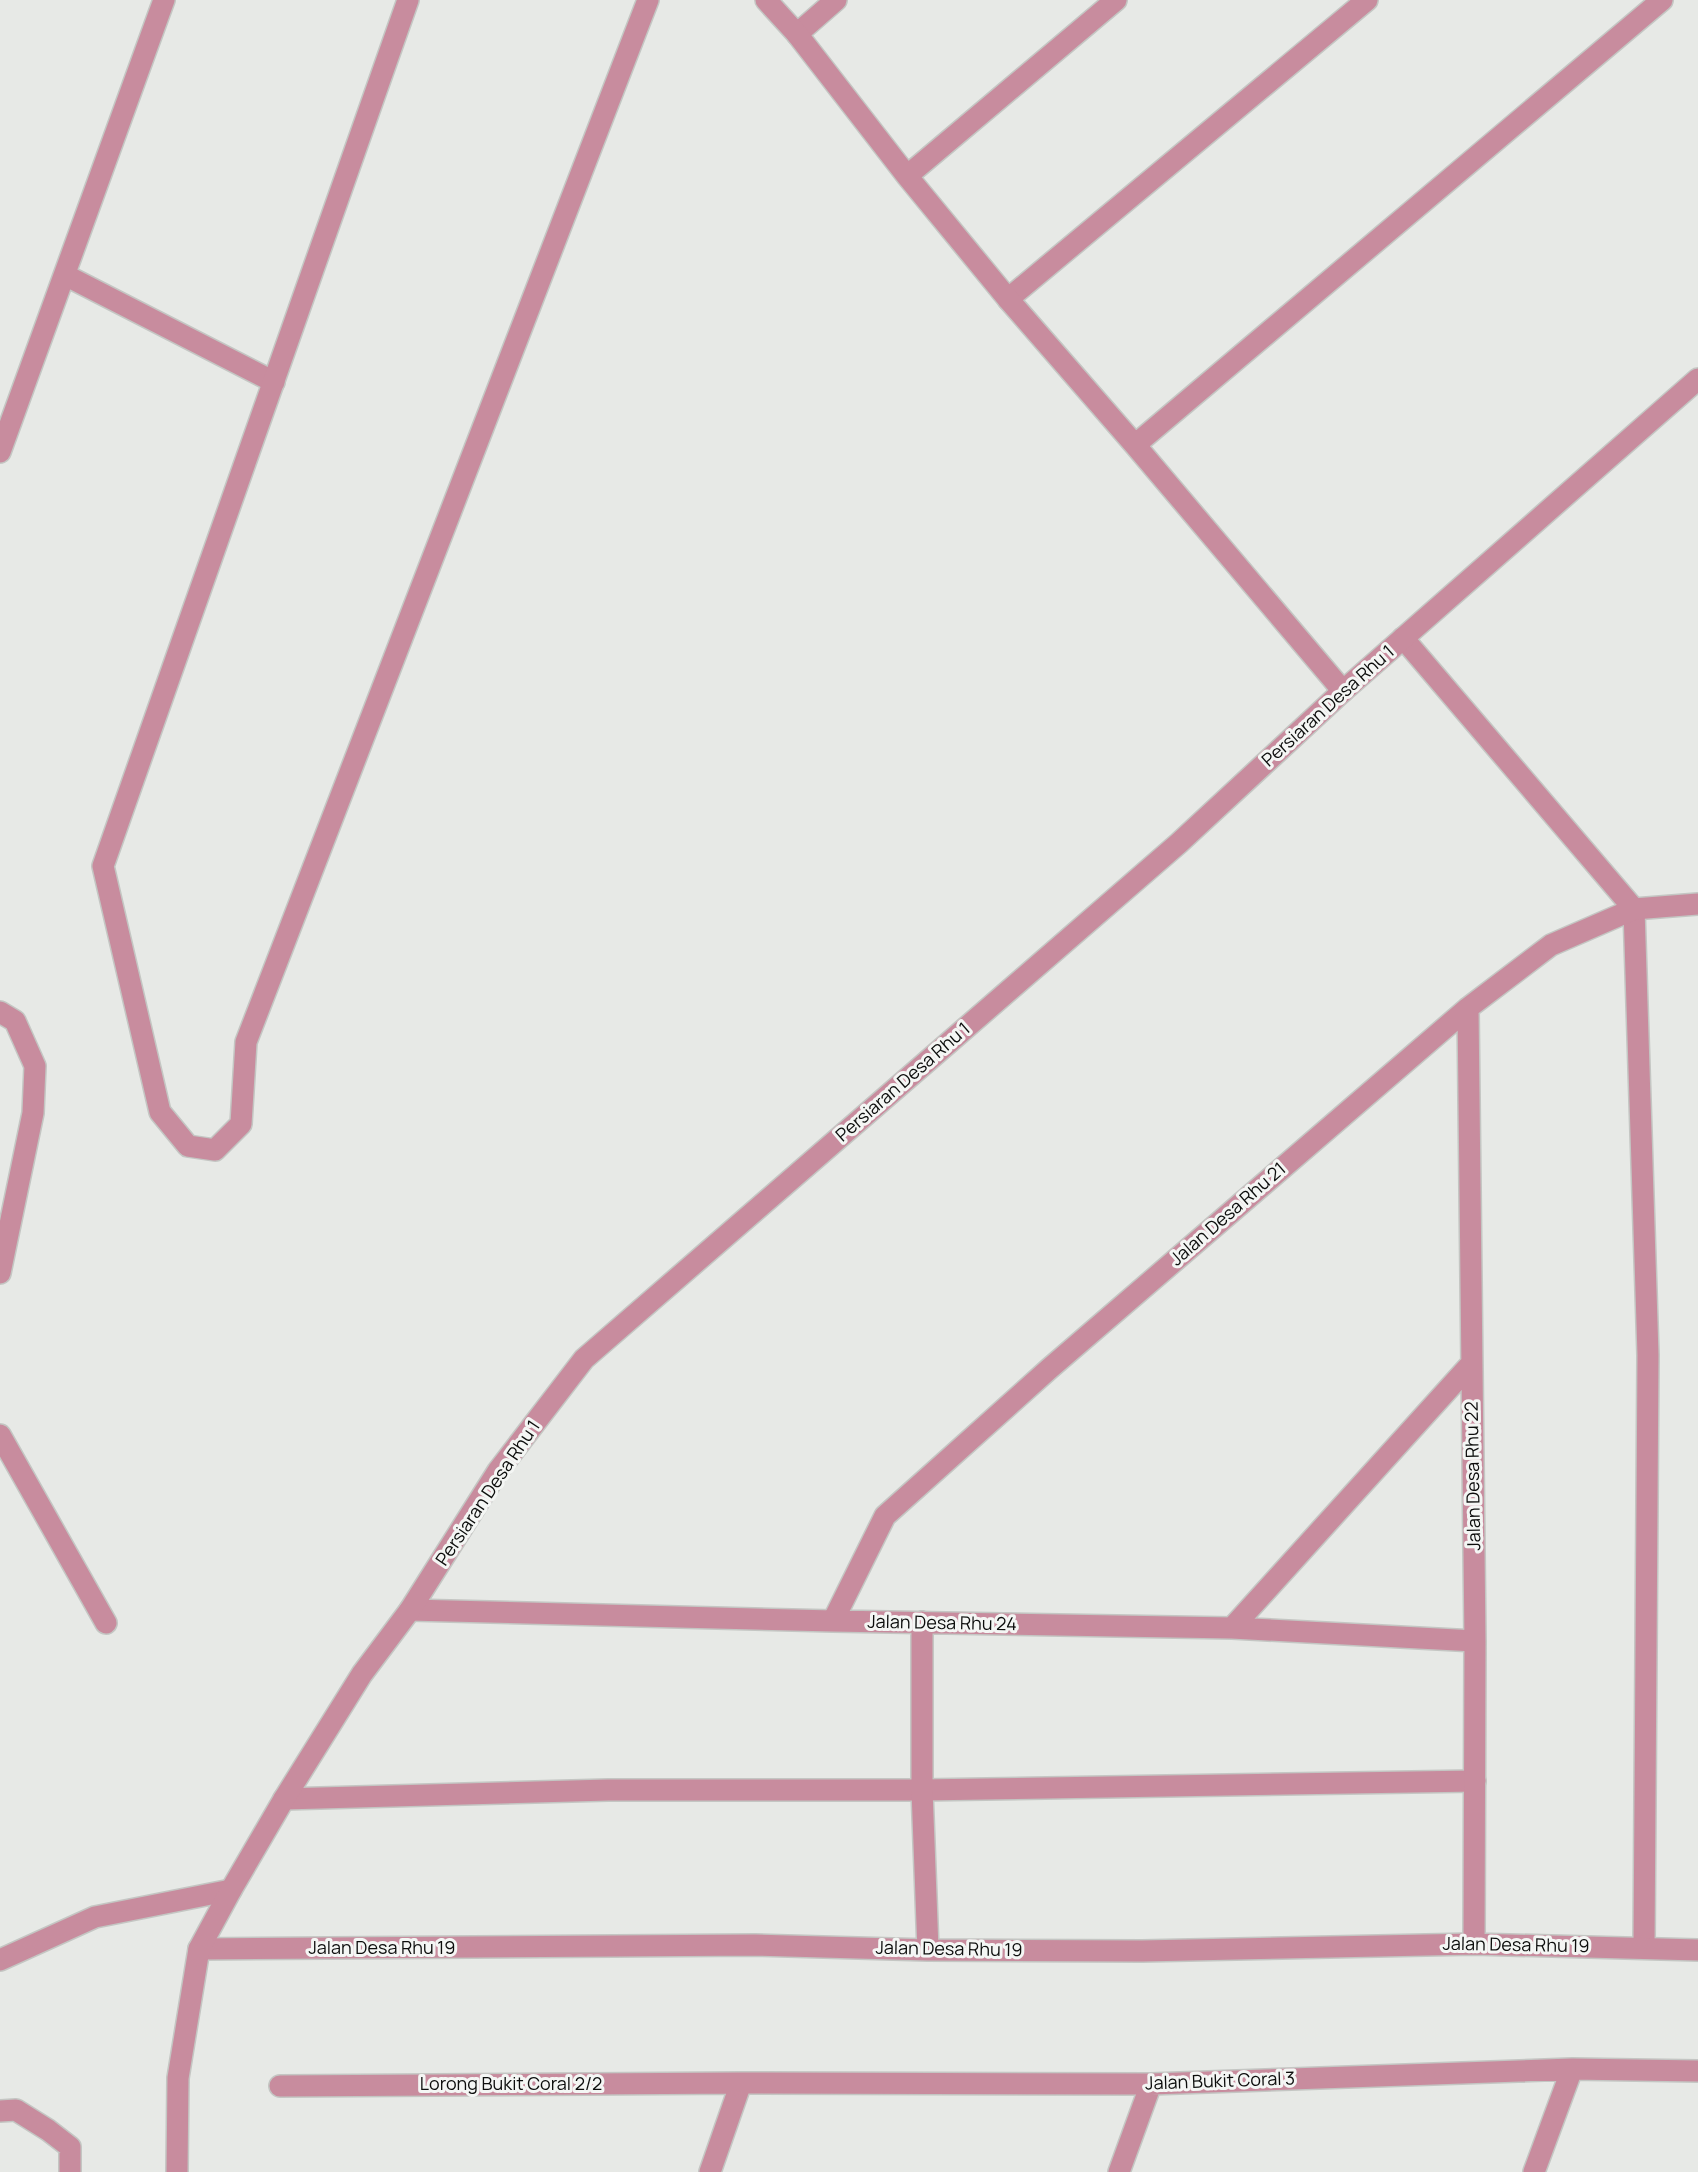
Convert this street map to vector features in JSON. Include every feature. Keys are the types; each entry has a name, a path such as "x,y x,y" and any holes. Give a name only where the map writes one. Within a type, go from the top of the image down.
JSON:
{"street":[{"path":"0,452 164,0"},
{"path":"408,0 103,866 160,1112 188,1146 215,1150 241,1124 246,1042 648,0"},
{"path":"766,0 797,34 906,176 1008,299 1343,691"},
{"path":"797,34 836,0"},
{"path":"906,176 1115,0"},
{"path":"1008,299 1367,0"},
{"path":"1135,445 1662,0"},
{"path":"65,275 274,382"},
{"name":"Persiaran Desa Rhu 1","path":"177,2172 178,2078 199,1949 231,1890 362,1674 410,1610 498,1471 584,1359 1179,843 1343,691 1698,379"},
{"path":"1403,638 1634,909 1648,1355 1644,1947"},
{"name":"Jalan Desa Rhu 21","path":"833,1621 885,1516 1060,1360 1468,1007 1551,946 1634,909 1698,904"},
{"name":"Jalan Desa Rhu 22","path":"1468,1007 1475,1641 1474,1944"},
{"path":"0,1012 15,1021 35,1066 33,1113 0,1273"},
{"path":"1232,1628 1471,1364"},
{"path":"0,1435 106,1623"},
{"name":"Jalan Desa Rhu 24","path":"410,1610 1232,1628 1475,1641"},
{"path":"922,1622 922,1790 928,1950"},
{"path":"285,1799 608,1790 922,1790 1475,1781"},
{"path":"0,1960 95,1917 231,1890"},
{"name":"Jalan Desa Rhu 19","path":"199,1949 755,1945 928,1950 1142,1951 1474,1944 1698,1950"},
{"path":"1534,2172 1572,2069"},
{"name":"Jalan Bukit Coral 3","path":"741,2083 1151,2084 1572,2069 1698,2071"},
{"path":"710,2172 741,2083"},
{"name":"Lorong Bukit Coral 2/2","path":"280,2086 741,2083"},
{"path":"1119,2172 1151,2084"},
{"path":"0,2111 16,2109 70,2147 70,2172"}]}
